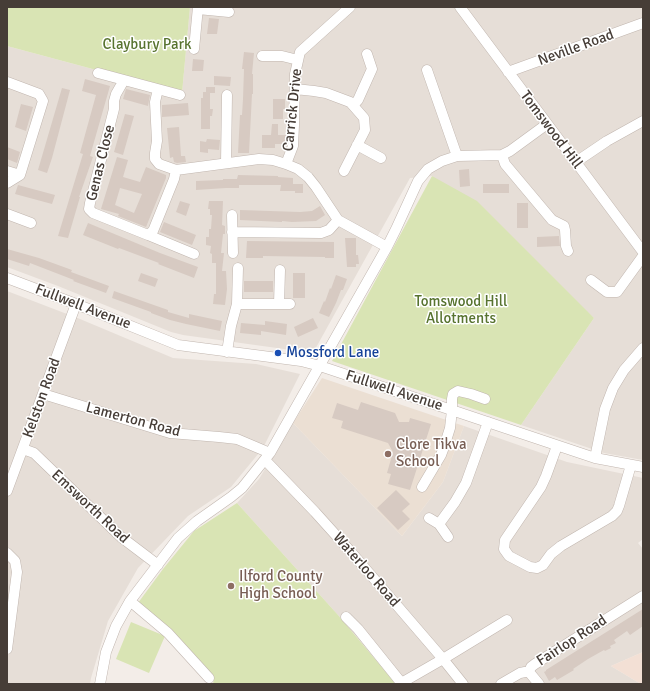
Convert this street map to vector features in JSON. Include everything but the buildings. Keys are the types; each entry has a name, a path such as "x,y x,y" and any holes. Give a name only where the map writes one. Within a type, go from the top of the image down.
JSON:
{"street":[{"name":"Carrick Drive","path":"286,164 293,146 295,74 300,52 350,7"},
{"name":"Tomswood Hill","path":"460,7 643,252"},
{"path":"194,49 198,8 229,12"},
{"name":"Neville Road","path":"508,72 643,23"},
{"path":"353,105 361,95 372,69 367,54"},
{"path":"262,56 282,56 298,60"},
{"path":"428,70 457,156"},
{"path":"98,73 180,95"},
{"name":"Genas Close","path":"124,80 116,94 114,101 114,109 90,203 90,209 93,212 148,235"},
{"path":"7,82 39,94 43,101 20,175 7,183"},
{"path":"158,89 155,102 157,141 155,159 159,164 176,170 259,159 273,160 286,164 298,169 308,177 338,220 387,247"},
{"path":"295,89 326,93 350,102 364,118 365,130 344,171"},
{"path":"226,163 227,95"},
{"path":"576,162 607,141 643,121"},
{"path":"100,684 106,652 116,626 130,601 178,538 197,521 242,488 267,457 387,247 418,181 428,169 442,161 457,156 502,155 510,151 547,124"},
{"path":"357,145 381,158"},
{"path":"502,155 505,164 552,220 564,226 568,251"},
{"path":"176,170 153,231 148,235 194,254"},
{"path":"7,171 20,175"},
{"path":"7,214 31,222"},
{"path":"232,215 234,253"},
{"path":"232,232 321,233 329,230 338,220"},
{"path":"591,280 607,292 618,292 643,256"},
{"path":"227,352 231,326 237,304 238,268"},
{"path":"279,304 280,270"},
{"name":"Fullwell Avenue","path":"7,278 178,345 301,361 320,366 595,458 643,467"},
{"name":"Kelston Road","path":"7,491 76,304"},
{"path":"237,304 290,304"},
{"path":"595,458 605,409 613,388 624,370 643,348"},
{"path":"422,487 441,455 444,447 450,428 453,394 458,391 485,399"},
{"name":"Lamerton Road","path":"43,394 170,433 237,439 267,457"},
{"path":"439,524 455,502 466,483 488,422"},
{"path":"557,446 541,487 505,540 504,549 509,556 530,567 537,568 544,565 552,554 561,546 612,516 617,511 620,506 631,465"},
{"name":"Emsworth Road","path":"23,449 34,454 120,537 158,565"},
{"name":"Waterloo Road","path":"267,457 351,552 463,684"},
{"path":"429,518 439,524 448,537"},
{"path":"7,553 15,561 17,572 7,649"},
{"name":"Fairlop Road","path":"501,684 520,672 529,672 531,667 535,664 643,596"},
{"path":"130,601 168,633 208,678"},
{"path":"346,617 358,629 399,680 403,682 507,620"},
{"path":"529,672 539,684"}],"shaded area":[{"path":"190,7 643,7 643,460 604,453 521,425 594,318 432,176 410,178 313,353 183,335 171,332 7,267 7,46 182,93"},
{"path":"7,291 80,319 173,358 256,364 300,374 263,448 231,487 188,516 138,568 108,621 90,684 7,684"},
{"name":"Clore Tikva School","path":"322,378 464,426 443,482 402,536 293,423"},
{"path":"293,423 402,536 443,482 464,426 567,462 643,478 643,539 638,543 643,549 643,652 611,666 641,684 396,684 338,615 237,503 259,479"},
{"path":"643,652 643,684 611,666"}],"green space":[{"name":"Claybury Park","path":"7,7 190,7 182,93 7,46"},
{"name":"Tomswood Hill Allotments","path":"432,176 477,201 594,318 521,425 332,361"},
{"name":"Ilford County High School","path":"237,503 338,615 396,684 213,684 214,678 171,630 138,603 194,531"},
{"path":"131,622 165,636 149,673 116,659"}],"place":[{"name":"Mossford Lane","path":"278,353"},
{"name":"Clore Tikva School","path":"388,454"},
{"name":"Ilford County High School","path":"231,586"}]}
